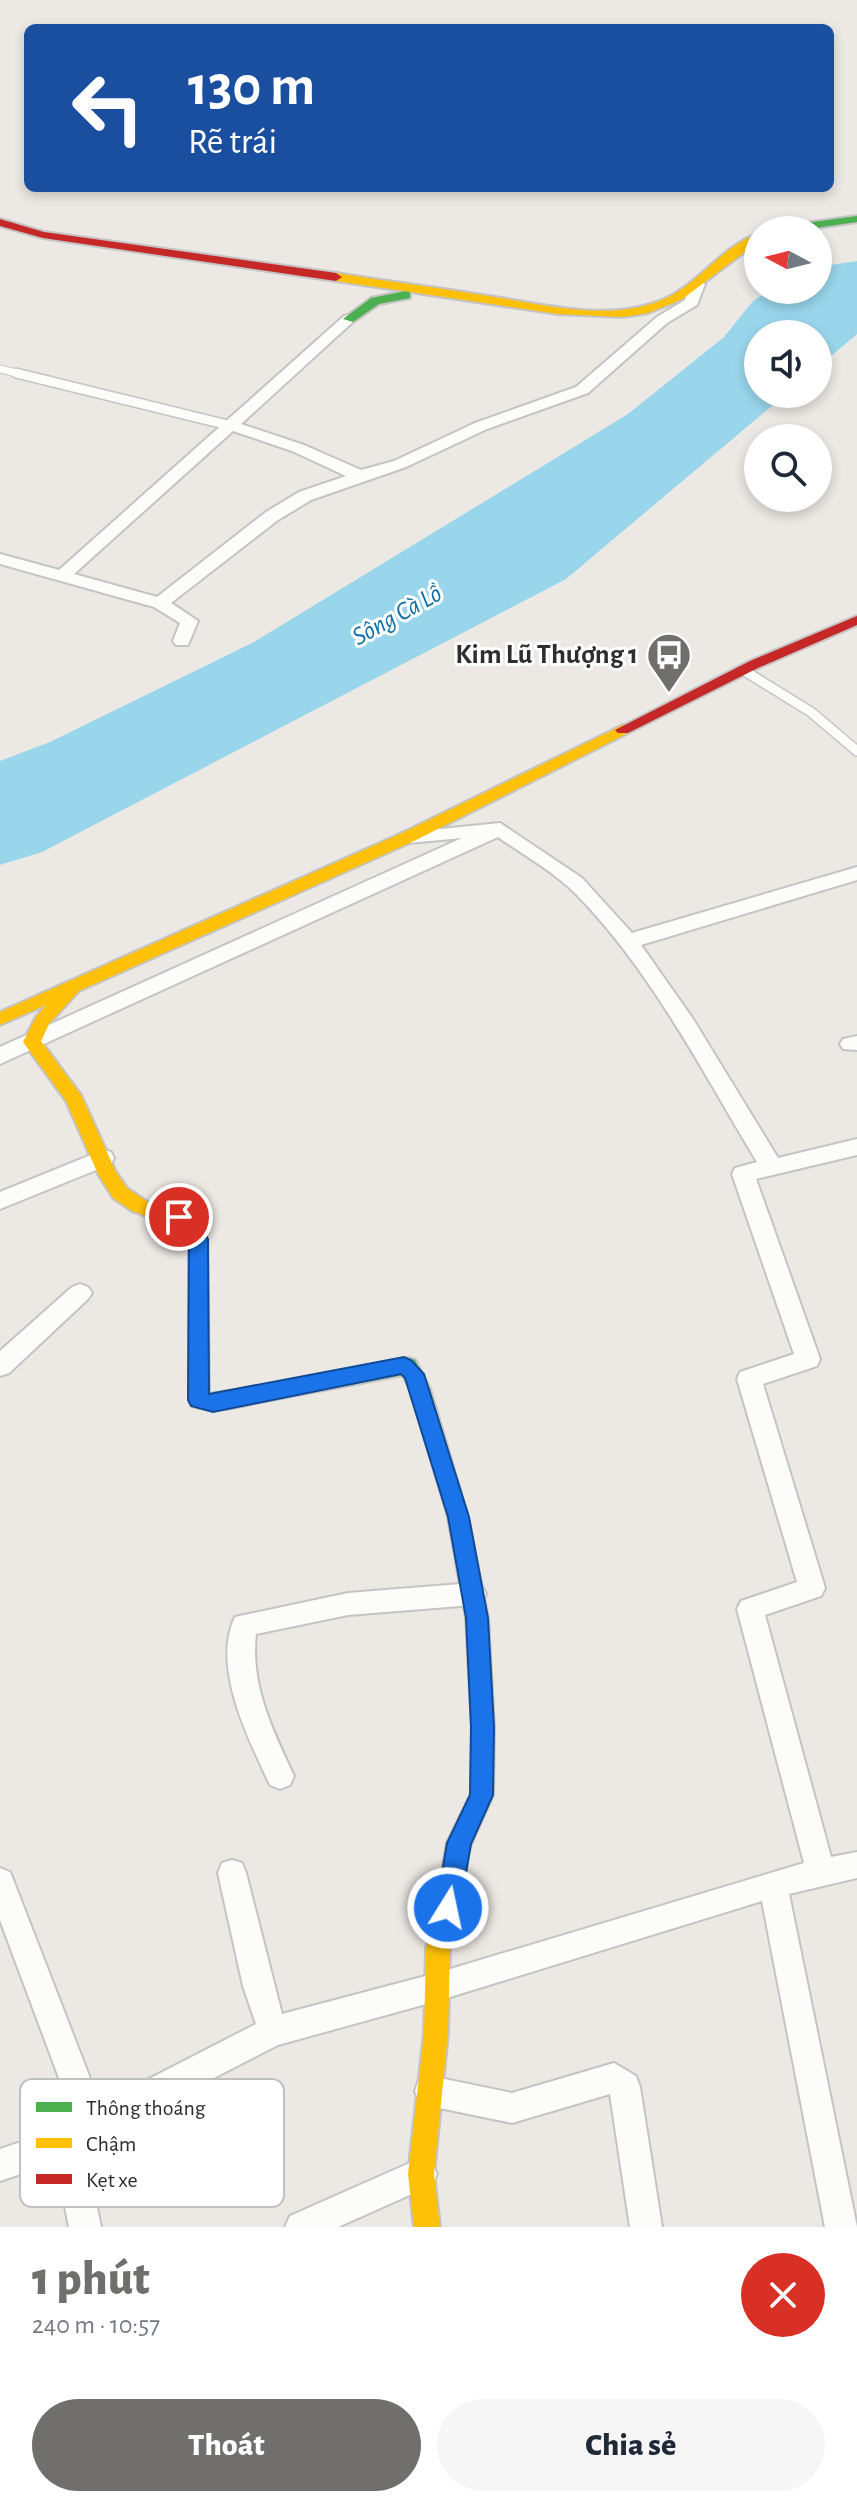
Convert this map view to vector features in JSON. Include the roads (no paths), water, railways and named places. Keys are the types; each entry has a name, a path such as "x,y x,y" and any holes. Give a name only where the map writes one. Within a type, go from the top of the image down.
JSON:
{"street":[{"path":"832,222 857,219"},
{"path":"0,225 43,235 573,312 624,314 669,303 698,284 725,257 744,245"},
{"path":"160,603 272,516 305,496 400,464 481,426 582,390 662,320 692,302 698,284"},
{"path":"63,575 360,308 387,296 472,297"},
{"path":"232,426 298,448 360,476"},
{"path":"0,559 160,603 189,621 182,641"},
{"path":"0,1019 408,837 743,670 857,620"},
{"path":"408,837 500,829 582,889 627,942 666,997 773,1169"},
{"path":"0,1056 500,829"},
{"path":"627,942 857,873"},
{"path":"32,1042 42,1021 76,983"},
{"path":"32,1042 76,1103 112,1184 124,1198 189,1223 198,1239 199,1400 213,1403 391,1368 410,1367 420,1389 458,1517 473,1594 482,1711 482,1795 459,1843 438,1949 430,2091 421,2174 427,2227"},
{"path":"821,1873 750,1609 812,1588 749,1379 808,1359 743,1174 857,1147"},
{"path":"0,1201 103,1158"},
{"path":"0,1366 80,1293"},
{"path":"280,1776 246,1693 241,1640 244,1625 348,1604 473,1594"},
{"path":"182,2079 273,2031 437,1987 773,1884 857,1865"},
{"path":"232,1873 258,1986 273,2031"},
{"path":"0,1882 63,2079"},
{"path":"773,1884 841,2227"},
{"path":"430,2091 512,2108 614,2078 625,2087 646,2227"},
{"path":"0,2165 20,2157"},
{"path":"301,2227 421,2174"},
{"path":"84,2207 85,2227"}],"lane":[{"path":"0,369 232,426"},
{"path":"743,670 811,712 857,751"}],"water":[{"name":"Sông Cà Lồ","path":"857,261 857,334 832,355 832,320 744,320 744,408 769,408 750,424 744,424 744,429 566,579 42,852 0,865 0,761 50,742 254,642 628,414 724,337 751,304 832,304 832,265"}],"place":[{"name":"Kim Lũ Thượng 1","path":"669,694"}]}
